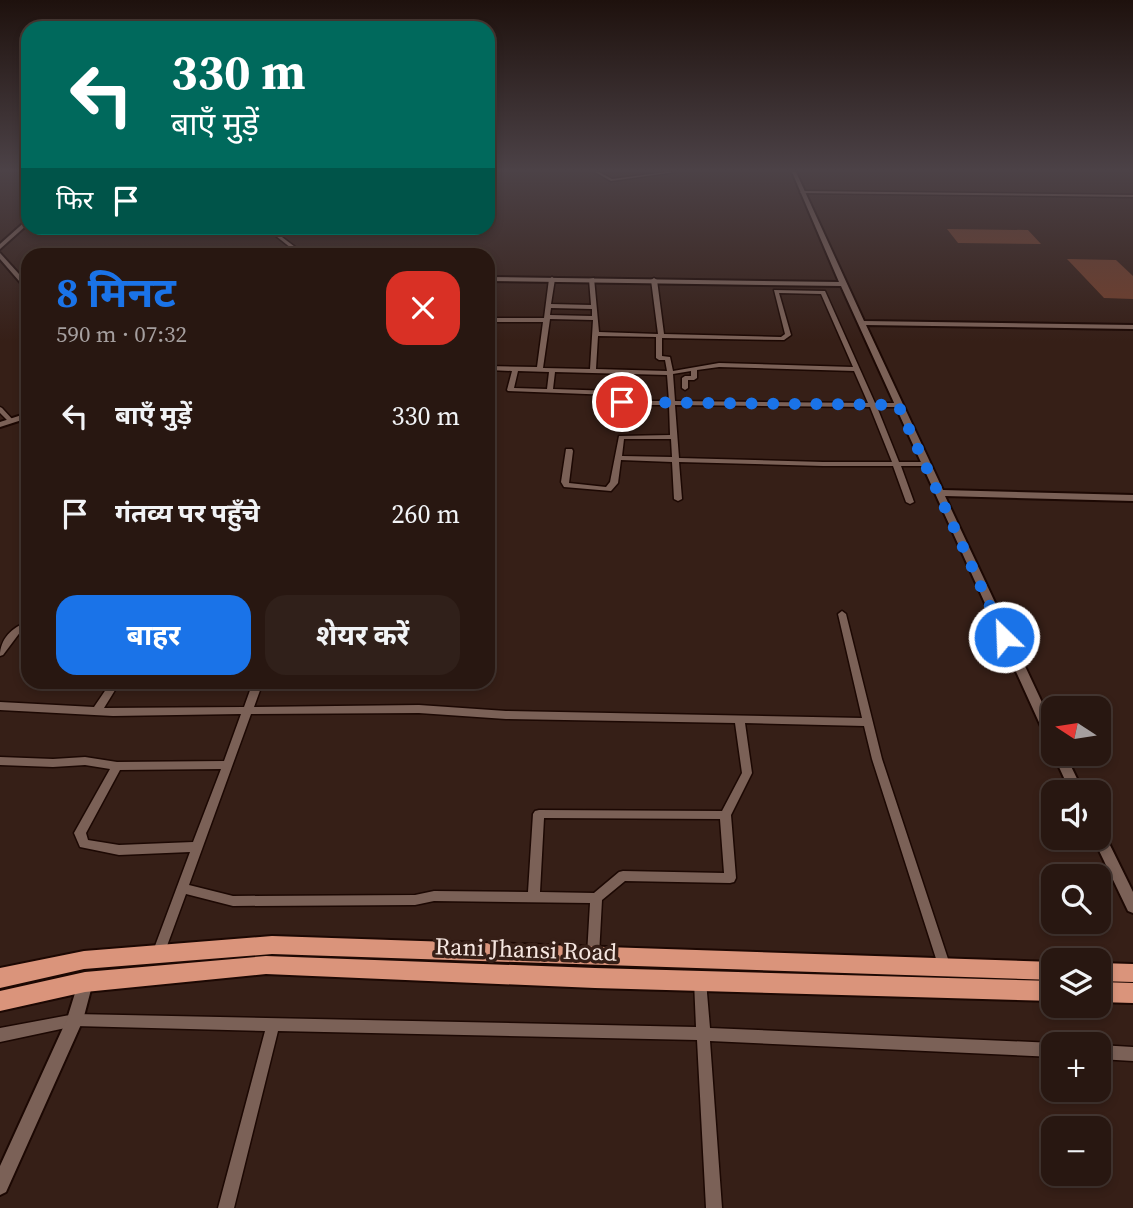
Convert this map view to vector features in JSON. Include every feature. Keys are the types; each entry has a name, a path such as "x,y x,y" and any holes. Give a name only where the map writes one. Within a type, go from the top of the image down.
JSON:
{"highway":[{"name":"Rani Jhansi Road","path":"0,978 84,960 272,945 1041,971"},
{"path":"593,956 595,978"},
{"path":"698,959 700,981"},
{"name":"Rani Jhansi Road","path":"0,1000 85,982 266,965 595,978 1041,991"},
{"path":"1111,972 1133,973"},
{"path":"1111,992 1133,993"}],"street":[{"path":"0,247 20,228"},
{"path":"818,228 1041,715"},
{"path":"277,235 294,248"},
{"path":"0,254 21,280"},
{"path":"495,279 843,284"},
{"path":"540,369 552,279"},
{"path":"592,279 596,334 593,370"},
{"path":"654,280 660,335 659,358 668,358 670,373 678,499"},
{"path":"596,334 785,338 788,335 776,291 820,291 825,294 873,406 910,502"},
{"path":"548,306 594,307"},
{"path":"495,320 595,318"},
{"path":"862,323 1133,327"},
{"path":"495,368 670,373 719,365 855,369"},
{"path":"515,369 510,390 613,393 619,395 624,402 898,405"},
{"path":"550,391 552,369"},
{"path":"685,388 685,378 694,378 694,371"},
{"path":"0,409 11,421"},
{"path":"0,425 21,417"},
{"path":"569,451 565,482 571,486 612,488 621,437 674,437"},
{"path":"618,458 925,464"},
{"path":"939,493 1133,498"},
{"path":"842,614 877,759 954,988"},
{"path":"0,653 21,628"},
{"path":"97,710 111,689"},
{"path":"158,954 256,689"},
{"path":"0,706 113,712 419,709 506,715 868,722"},
{"path":"182,888 233,901 415,900 434,896 596,898 623,876 730,878 725,815 747,773 740,720"},
{"path":"0,761 85,761 117,766 228,765"},
{"path":"117,766 80,832 84,844 119,849 197,847"},
{"path":"534,897 539,814 725,815"},
{"path":"1105,850 1133,907"},
{"path":"593,956 596,898"},
{"path":"700,981 714,1208"},
{"path":"0,1186 75,1020 85,982"},
{"path":"0,1035 75,1020 704,1034 1041,1049"},
{"path":"226,1208 273,1024"},
{"path":"1111,1053 1133,1054"}],"shaded area":[{"path":"947,229 1028,230 1041,244 958,243"},
{"path":"1067,259 1116,260 1133,276 1133,299 1104,298"}],"route":[{"path":"622,402 898,405 1004,637"}]}
